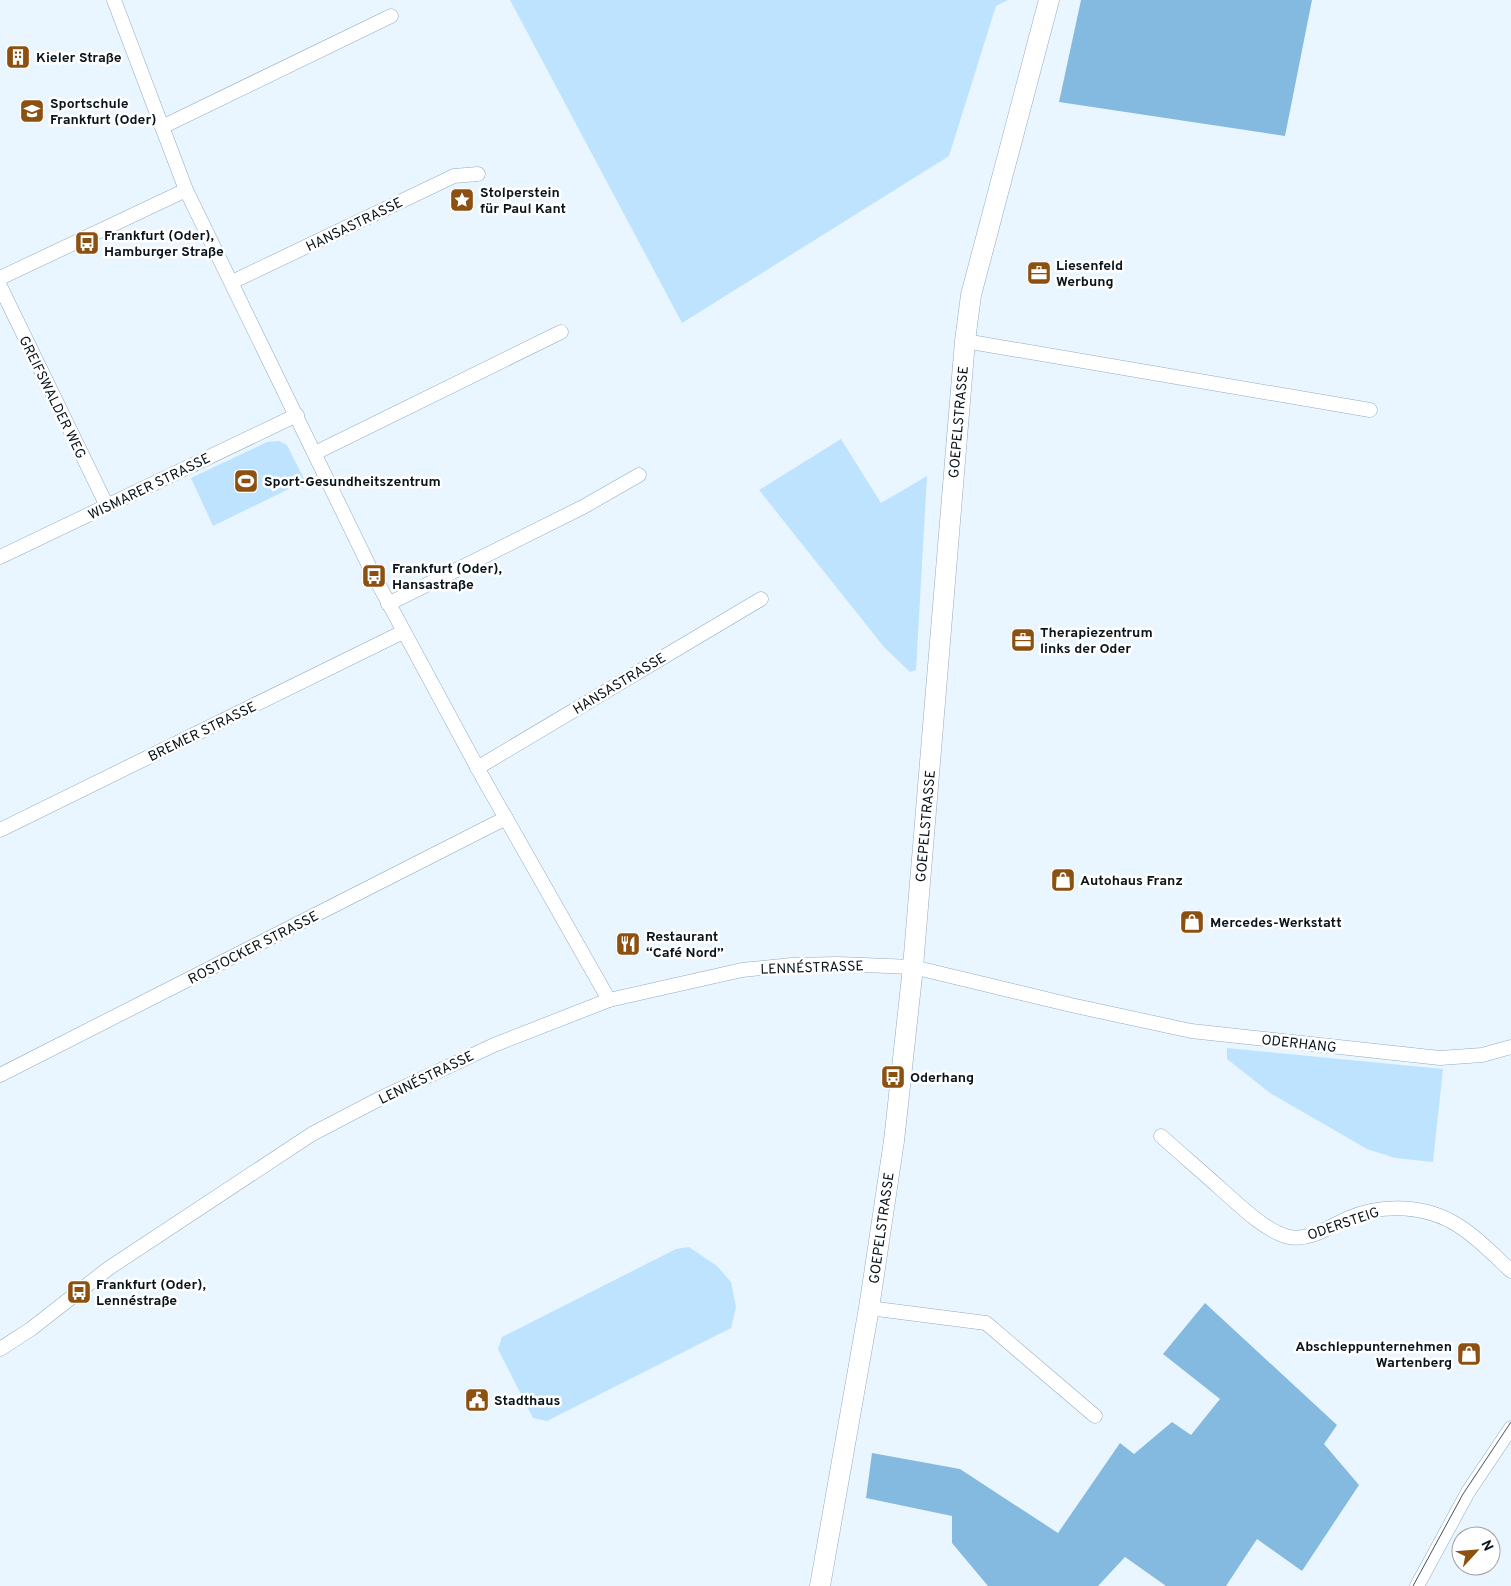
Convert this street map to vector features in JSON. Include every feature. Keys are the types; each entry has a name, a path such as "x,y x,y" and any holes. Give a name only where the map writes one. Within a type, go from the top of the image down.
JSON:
{"street":[{"path":"114,0 186,190 388,604 506,818 610,1000"},
{"name":"GOEPELSTRASSE","path":"820,1586 869,1308 894,1141 913,967 964,342 971,295 1049,0"},
{"path":"162,126 392,16"},
{"name":"HANSASTRASSE","path":"232,282 454,176 478,174"},
{"path":"0,278 186,190"},
{"name":"GREIFSWALDER WEG","path":"0,286 107,506"},
{"path":"315,453 561,332"},
{"path":"964,342 1370,410"},
{"name":"WISMARER STRASSE","path":"0,557 297,416"},
{"path":"388,604 583,507 639,475"},
{"name":"HANSASTRASSE","path":"478,768 761,599"},
{"name":"BREMER STRASSE","path":"0,830 403,632"},
{"name":"ROSTOCKER STRASSE","path":"0,1075 506,818"},
{"name":"LENNÉSTRASSE","path":"0,1349 31,1329 110,1268 312,1134 381,1098 494,1045 610,1000 742,970 792,965 838,964 913,967"},
{"name":"ODERHANG","path":"913,967 1071,1005 1191,1031 1440,1058 1482,1055 1511,1047"},
{"name":"ODERSTEIG","path":"1160,1136 1258,1221 1283,1235 1298,1238 1317,1234 1351,1217 1384,1208 1412,1209 1436,1214 1459,1226 1511,1270"},
{"path":"869,1308 986,1323 1095,1416"},
{"path":"1417,1586 1468,1492 1511,1428"}],"shaded area":[{"path":"510,0 1008,0 996,6 949,156 682,323"},
{"path":"1081,0 1312,0 1285,136 1059,102"},
{"path":"841,439 881,503 927,476 916,670 910,672 884,647 759,490"},
{"path":"279,441 287,445 305,481 213,526 191,478 267,442"},
{"path":"1227,1048 1443,1069 1433,1162 1395,1158 1367,1149 1270,1093 1227,1059"},
{"path":"689,1247 717,1266 731,1282 736,1307 731,1328 547,1421 533,1418 498,1349 502,1337 676,1249"},
{"path":"1205,1303 1337,1425 1324,1444 1359,1485 1302,1571 1257,1539 1226,1586 1166,1586 1125,1557 1098,1586 988,1586 952,1543 952,1516 866,1498 872,1453 960,1469 1058,1533 1120,1443 1134,1454 1172,1422 1191,1435 1220,1399 1163,1354"}],"tram line":[{"path":"1413,1586 1463,1494 1511,1422"}],"place":[{"name":"Kieler Straße","path":"18,57"},
{"name":"Sportschule Frankfurt (Oder)","path":"32,111"},
{"name":"Stolperstein für Paul Kant","path":"462,200"},
{"name":"Frankfurt (Oder), Hamburger Straße","path":"87,243"},
{"name":"Liesenfeld Werbung","path":"1039,273"},
{"name":"Sport-Gesundheitszentrum","path":"246,481"},
{"name":"Frankfurt (Oder), Hansastraße","path":"374,576"},
{"name":"Therapiezentrum links der Oder","path":"1023,640"},
{"name":"Autohaus Franz","path":"1063,880"},
{"name":"Mercedes-Werkstatt","path":"1192,922"},
{"name":"Restaurant “Café Nord”","path":"628,944"},
{"name":"Oderhang","path":"893,1077"},
{"name":"Frankfurt (Oder), Lennéstraße","path":"79,1292"},
{"name":"Abschleppunternehmen Wartenberg","path":"1469,1354"},
{"name":"Stadthaus","path":"477,1400"}]}
